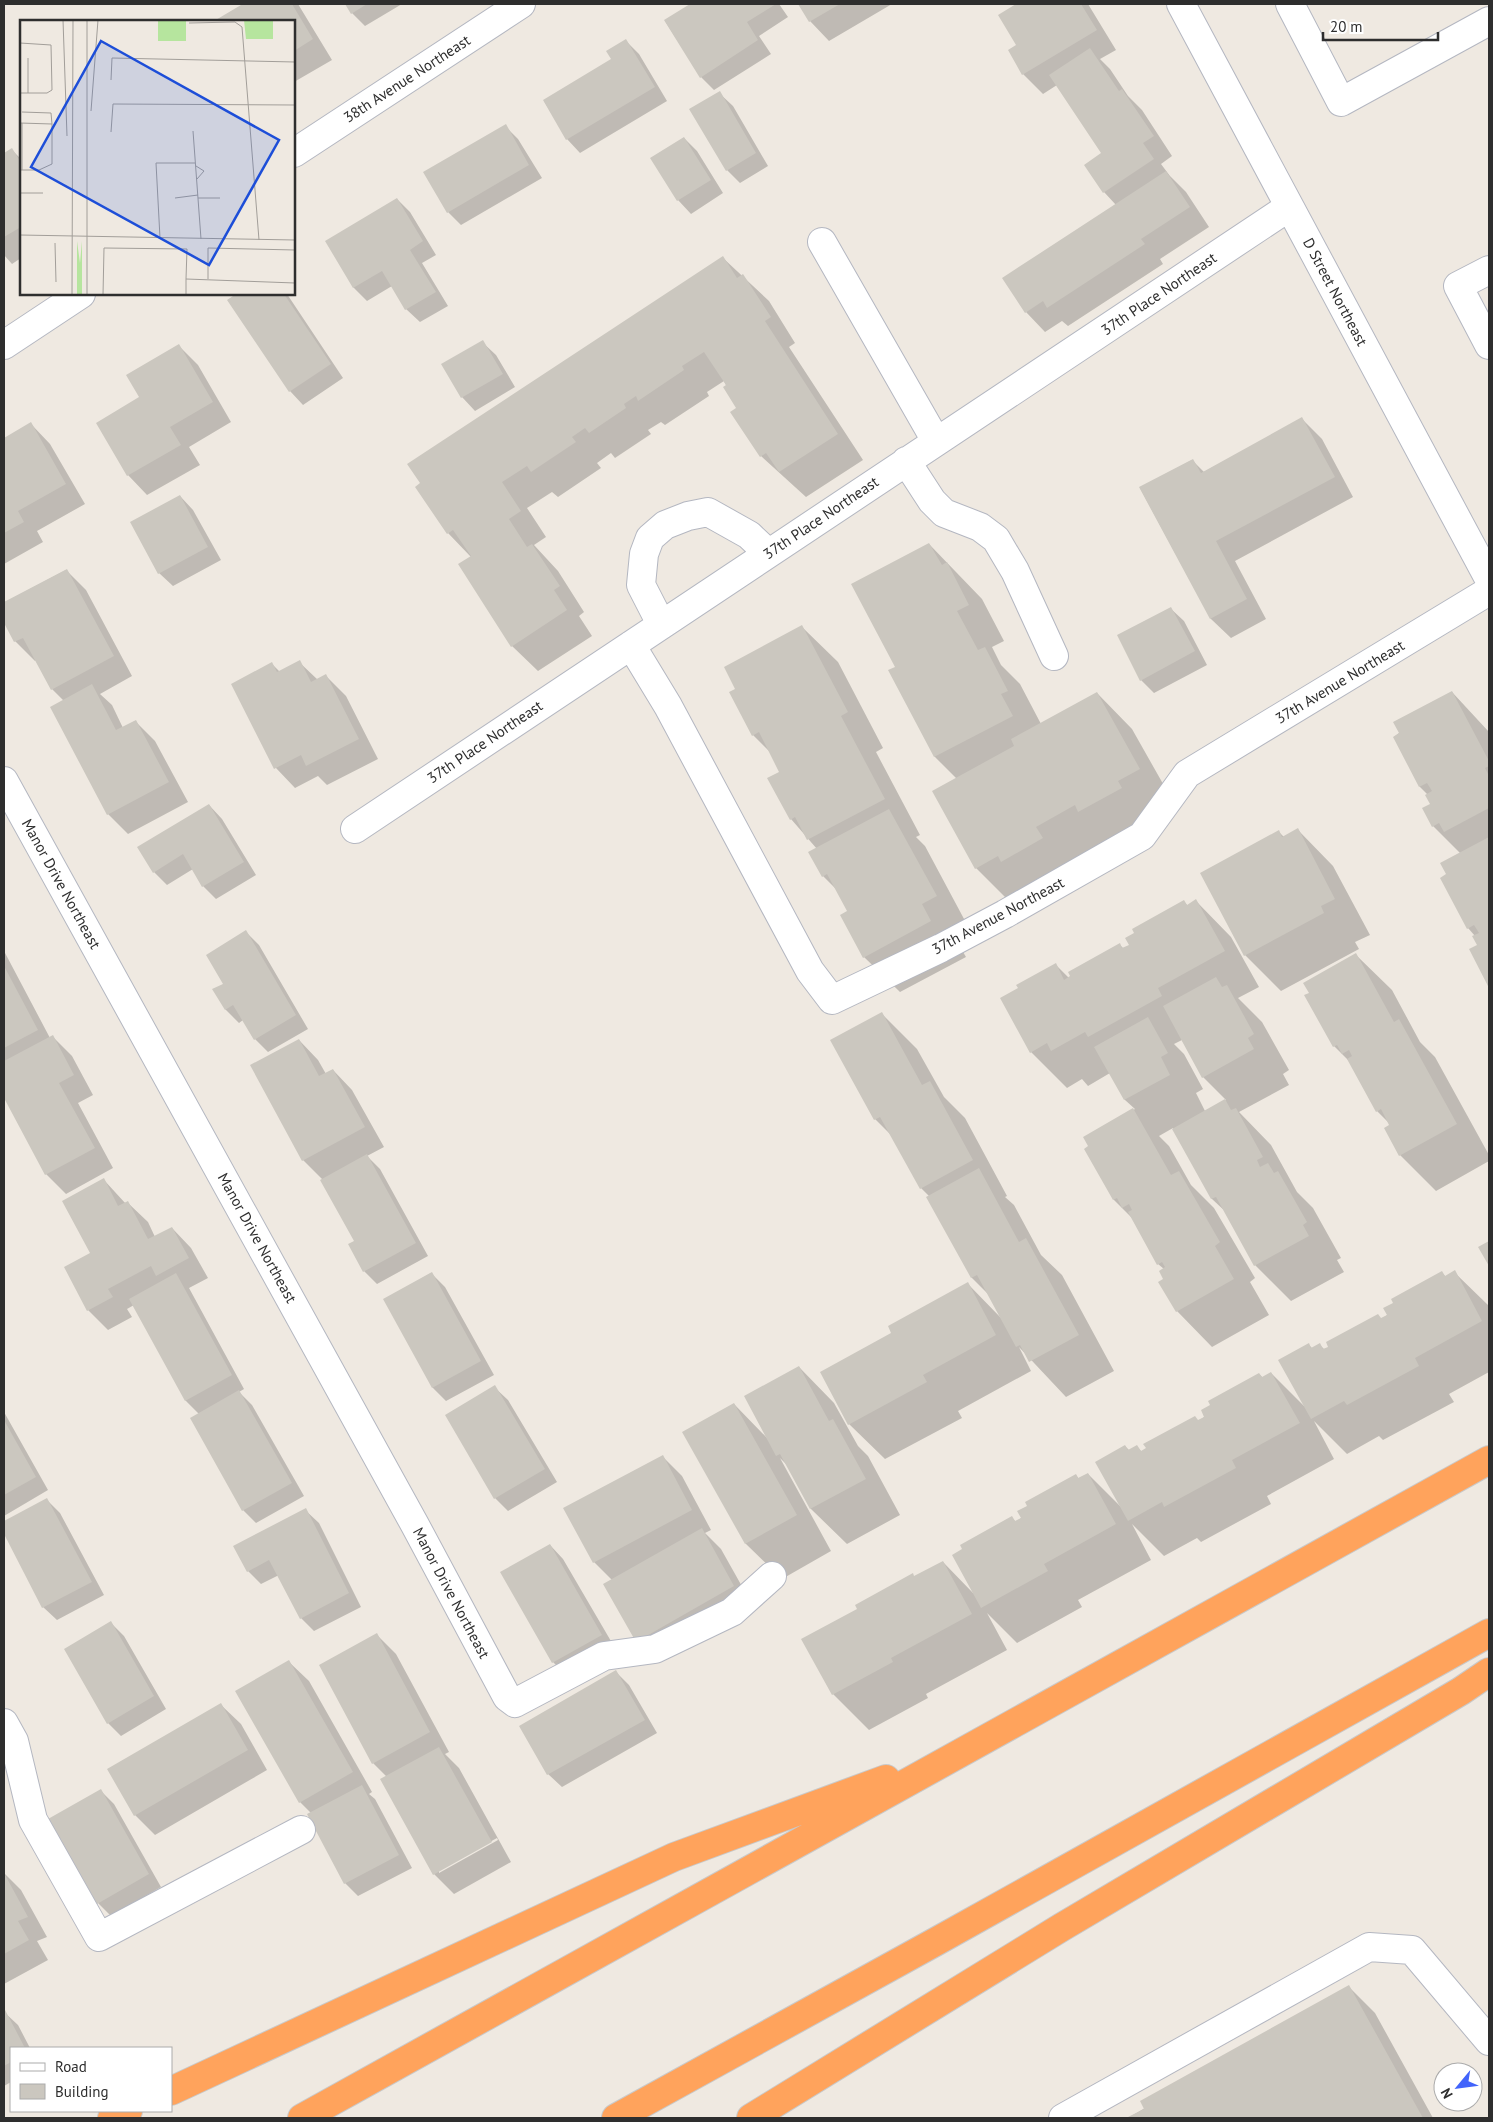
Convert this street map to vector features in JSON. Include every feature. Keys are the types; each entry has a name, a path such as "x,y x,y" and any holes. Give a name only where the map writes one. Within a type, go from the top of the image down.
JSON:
{"highway":[{"path":"302,2118 1489,1460"},
{"path":"616,2118 1489,1632"},
{"path":"750,2118 1062,1927 1462,1691 1489,1672"},
{"path":"172,2091 674,1858 971,1748"},
{"path":"112,2118 126,2112"}],"street":[{"name":"38th Avenue Northeast","path":"295,152 521,4"},
{"name":"D Street Northeast","path":"1181,4 1489,579"},
{"path":"1290,4 1341,102 1489,20"},
{"name":"37th Place Northeast","path":"355,829 1289,207"},
{"path":"822,242 936,441"},
{"path":"1489,270 1458,286 1489,345"},
{"path":"4,344 79,295"},
{"path":"906,461 932,501 944,513 980,528 996,539 1015,572 1054,656"},
{"path":"661,624 641,584 644,554 650,538 665,524 688,516 708,512 749,535 768,554"},
{"name":"37th Avenue Northeast","path":"631,645 668,706 810,971 832,1000 965,936 1142,836 1187,774 1489,591"},
{"name":"Manor Drive Northeast","path":"4,781 415,1525 507,1697 515,1703 604,1656 655,1649 732,1612 772,1576"},
{"path":"4,1723 14,1741 33,1820 99,1937 301,1830"},
{"path":"1063,2118 1369,1948 1412,1950 1489,2041"}],"building":[{"path":"292,4 313,39 295,50 295,20 216,20 241,5"},
{"path":"345,4 367,4 351,14"},
{"path":"690,4 776,4 747,22 758,40 700,78 664,20"},
{"path":"798,4 840,4 809,22"},
{"path":"1016,4 1081,4 1097,30 1022,75 1008,50 1016,45 998,15"},
{"path":"626,39 655,87 566,140 543,100 611,59 606,51"},
{"path":"1090,48 1119,91 1122,89 1154,136 1143,143 1154,159 1103,193 1084,165 1101,153 1049,75"},
{"path":"720,91 756,153 726,171 689,109"},
{"path":"506,124 529,165 447,213 423,172"},
{"path":"684,137 711,180 677,201 650,158"},
{"path":"12,148 20,161 20,228 4,237 4,153"},
{"path":"1166,171 1190,207 1141,239 1145,244 1047,308 1043,301 1025,313 1002,278"},
{"path":"397,198 423,241 410,250 436,292 405,310 382,271 353,288 325,241"},
{"path":"723,256 737,278 743,274 771,317 765,321 838,434 779,472 766,453 760,457 730,412 736,408 723,387 726,385 704,352 682,366 684,370 638,401 636,396 624,404 626,408 589,433 585,428 572,437 576,442 531,472 527,466 502,482 521,511 509,519 527,547 532,544 560,586 554,590 567,610 511,647 458,564 471,556 453,530 447,534 415,487 420,483 407,464"},
{"path":"234,295 285,295 331,364 289,392 227,300"},
{"path":"483,340 503,374 461,398 441,364"},
{"path":"179,344 213,402 170,427 181,445 127,476 96,423 139,397 126,375"},
{"path":"1302,417 1335,477 1216,541 1247,599 1210,619 1139,487 1193,459 1201,473"},
{"path":"31,422 66,484 18,511 24,522 4,533 4,438"},
{"path":"180,495 208,547 158,574 130,522"},
{"path":"929,543 942,565 947,562 969,605 957,611 978,650 985,647 1008,691 1001,694 1013,716 934,757 888,670 895,667 851,584"},
{"path":"67,569 114,656 51,690 23,638 14,642 4,623 4,602"},
{"path":"1171,607 1195,651 1140,681 1117,635"},
{"path":"802,625 848,712 841,716 885,799 807,840 795,817 790,820 767,778 779,772 759,732 752,736 729,692 735,689 724,667"},
{"path":"300,660 311,682 326,674 359,739 306,766 301,755 274,769 231,684 272,662 277,672"},
{"path":"92,684 116,730 136,720 169,782 107,815 50,707"},
{"path":"1452,691 1489,761 1489,766 1485,768 1489,776 1489,808 1444,832 1439,823 1432,827 1422,808 1430,804 1425,795 1432,791 1427,783 1419,787 1393,737 1399,733 1393,722"},
{"path":"1097,692 1140,769 1118,781 1122,788 1078,812 1075,805 1036,827 1043,838 1001,862 998,856 975,869 932,791 1014,746 1011,739"},
{"path":"209,804 244,862 202,887 183,854 153,873 137,847"},
{"path":"889,809 937,896 922,904 931,921 863,958 840,915 847,911 827,874 822,877 808,852"},
{"path":"1298,828 1335,899 1321,906 1324,913 1244,956 1200,873 1279,830 1282,837"},
{"path":"1489,837 1489,988 1469,949 1477,945 1472,936 1479,933 1474,925 1467,929 1440,878 1446,874 1440,863"},
{"path":"1196,899 1225,951 1158,988 1162,996 1088,1037 1085,1032 1051,1051 1047,1043 1030,1053 1000,998 1018,988 1016,985 1056,963 1064,980 1070,976 1068,972 1120,943 1122,948 1129,945 1125,938 1134,933 1132,929 1184,900 1187,905"},
{"path":"246,930 296,1015 254,1040 233,1005 225,1010 212,989 223,984 206,955"},
{"path":"1356,953 1394,1022 1399,1019 1457,1124 1399,1156 1384,1128 1389,1125 1381,1109 1376,1112 1347,1059 1352,1056 1349,1050 1342,1054 1337,1045 1333,1047 1304,995 1309,993 1303,983"},
{"path":"4,966 38,1030 4,1048"},
{"path":"1216,977 1222,987 1227,985 1254,1034 1248,1038 1254,1049 1202,1078 1163,1006"},
{"path":"882,1012 922,1085 930,1081 973,1160 920,1189 880,1117 874,1120 830,1040"},
{"path":"1148,1017 1168,1053 1161,1057 1170,1075 1124,1100 1094,1047"},
{"path":"53,1035 74,1075 59,1083 95,1148 45,1175 4,1098 4,1061"},
{"path":"299,1039 319,1076 333,1069 365,1127 302,1161 250,1065"},
{"path":"1225,1099 1231,1110 1236,1108 1263,1157 1257,1160 1260,1167 1268,1163 1274,1173 1278,1171 1307,1222 1303,1225 1309,1236 1254,1266 1216,1197 1211,1199 1172,1129"},
{"path":"1133,1108 1171,1175 1179,1171 1220,1242 1215,1246 1234,1279 1176,1312 1158,1282 1163,1279 1159,1271 1165,1267 1162,1262 1157,1265 1128,1212 1132,1210 1129,1204 1122,1208 1117,1198 1113,1200 1084,1149 1088,1146 1083,1137"},
{"path":"367,1154 416,1243 363,1272 348,1244 354,1241 320,1180"},
{"path":"979,1168 1019,1242 1026,1238 1079,1335 1029,1362 1020,1345 1016,1347 977,1275 971,1278 926,1197"},
{"path":"104,1178 118,1206 128,1201 148,1239 172,1227 189,1258 156,1276 151,1266 108,1289 113,1297 87,1311 64,1267 90,1253 62,1201"},
{"path":"1489,1241 1489,1266 1478,1247"},
{"path":"1455,1270 1482,1321 1415,1358 1419,1366 1347,1405 1344,1401 1311,1419 1278,1360 1309,1343 1311,1348 1320,1343 1323,1349 1328,1347 1326,1342 1378,1314 1381,1318 1387,1315 1383,1308 1393,1303 1391,1299 1442,1271 1445,1276"},
{"path":"432,1272 481,1361 432,1388 383,1299"},
{"path":"176,1273 232,1375 185,1401 129,1299"},
{"path":"968,1282 996,1335 923,1375 927,1382 848,1425 820,1372 891,1333 888,1326"},
{"path":"799,1366 829,1421 833,1419 866,1479 810,1509 780,1454 776,1456 744,1396"},
{"path":"1271,1372 1300,1423 1232,1460 1236,1468 1164,1507 1162,1502 1128,1521 1095,1462 1125,1445 1128,1450 1137,1445 1141,1451 1146,1448 1143,1444 1195,1416 1198,1420 1204,1417 1201,1410 1210,1405 1208,1401 1259,1373 1262,1377"},
{"path":"495,1385 545,1469 494,1499 445,1415"},
{"path":"239,1390 292,1483 242,1511 190,1418"},
{"path":"734,1403 797,1515 745,1544 682,1432"},
{"path":"4,1420 36,1477 4,1495"},
{"path":"663,1455 692,1510 593,1563 563,1508"},
{"path":"1088,1473 1116,1524 1044,1564 1048,1571 981,1608 952,1555 962,1549 960,1545 1012,1516 1015,1521 1021,1518 1017,1511 1027,1506 1025,1502 1076,1474 1078,1478"},
{"path":"47,1498 92,1582 42,1608 4,1534 4,1521"},
{"path":"306,1508 349,1593 300,1619 269,1560 247,1572 233,1546"},
{"path":"702,1528 734,1586 636,1642 603,1584"},
{"path":"550,1544 602,1635 552,1663 500,1572"},
{"path":"943,1561 972,1614 891,1658 893,1662 832,1695 801,1639 857,1609 855,1605 913,1573 914,1576"},
{"path":"111,1621 154,1696 107,1724 64,1649"},
{"path":"377,1633 430,1732 372,1764 319,1665"},
{"path":"289,1660 353,1772 299,1803 235,1691"},
{"path":"616,1670 645,1720 547,1775 519,1726"},
{"path":"221,1703 248,1750 134,1816 107,1769"},
{"path":"439,1747 492,1842 433,1875 380,1779"},
{"path":"362,1785 399,1855 344,1884 307,1814"},
{"path":"101,1789 149,1874 97,1904 48,1819"},
{"path":"4,1873 28,1917 18,1921 29,1940 4,1954"},
{"path":"1349,1985 1423,2118 1126,2118 1144,2109 1140,2101"},
{"path":"4,2008 24,2047 10,2047 10,2063 4,2066"}]}
